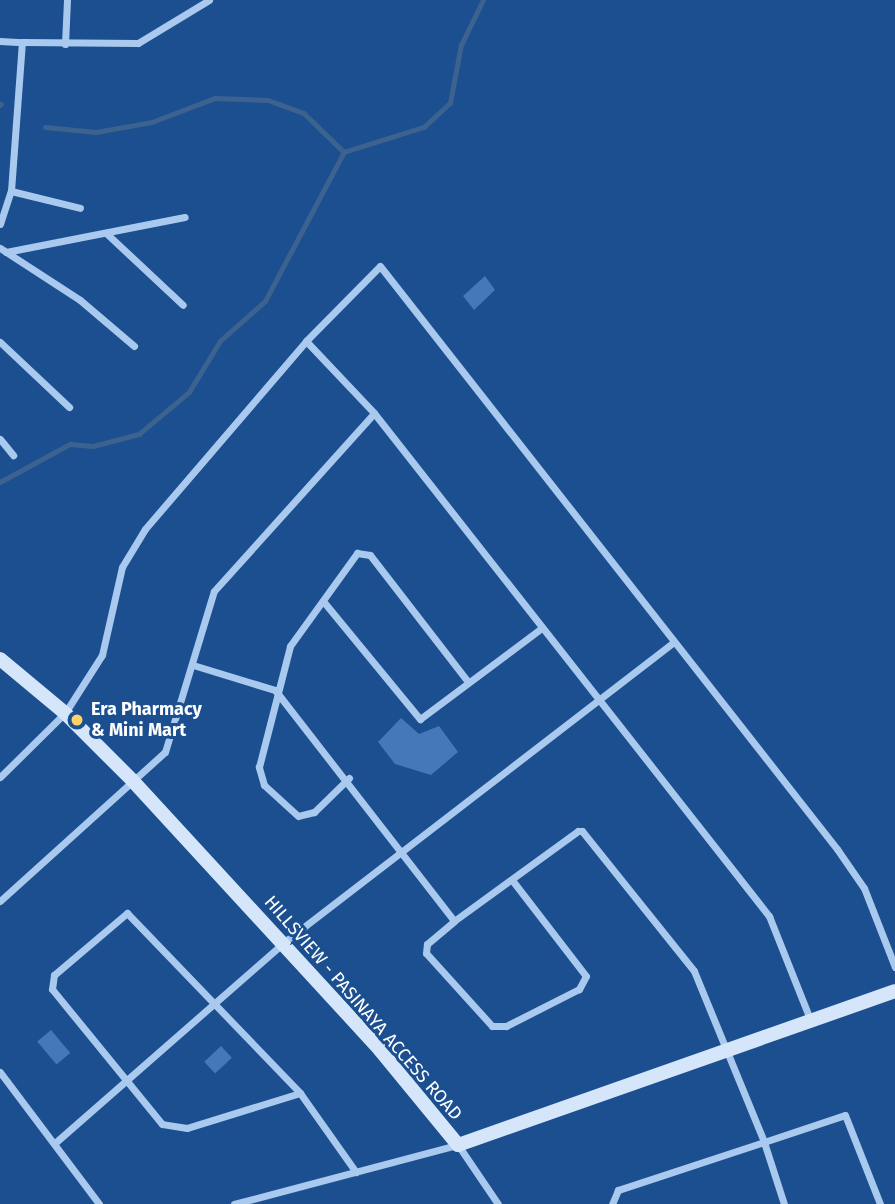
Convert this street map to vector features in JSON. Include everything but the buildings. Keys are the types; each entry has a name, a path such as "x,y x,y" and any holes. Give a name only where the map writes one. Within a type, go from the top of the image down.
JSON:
{"street":[{"path":"65,44 67,0"},
{"path":"0,41 138,43 209,0"},
{"path":"0,223 11,191 22,42"},
{"path":"11,191 80,208"},
{"path":"3,250 185,217"},
{"path":"106,233 183,305"},
{"path":"3,250 80,300 134,346"},
{"path":"0,777 65,713 102,655 122,567 145,529 306,341 380,266 671,644 844,859 864,888 895,967"},
{"path":"306,341 374,413 539,630 774,922 810,1019"},
{"path":"0,342 69,407"},
{"path":"0,901 172,742 206,609 233,565 374,413"},
{"path":"0,439 13,455"},
{"path":"349,778 307,816 291,811 264,785 259,767 275,690 294,638 357,553 370,555 468,682"},
{"path":"323,601 415,717 425,718 468,682 539,630"},
{"path":"56,1142 122,1080 283,943 405,852 594,699 671,644"},
{"name":"HILLSVIEW - PASINAYA ACCESS ROAD","path":"0,659 65,713 132,780 283,943 458,1145 895,991"},
{"path":"193,665 275,690 349,778 454,921"},
{"path":"512,880 586,976 579,989 492,1026 426,953 427,944 454,921 578,831 586,834 694,971 764,1142 784,1204"},
{"path":"300,1093 175,1128 162,1124 122,1080 52,982 121,914 132,917 211,1004 300,1093 356,1172"},
{"path":"0,1072 56,1142 99,1204"},
{"path":"612,1204 618,1190 849,1116 880,1204"},
{"path":"234,1204 458,1145 498,1204"}],"waterway":[{"path":"0,482 70,444 93,446 139,434 189,392 220,341 265,301 344,152 424,127 450,103 461,45 483,0"},
{"path":"45,127 96,132 152,122 215,98 268,100 304,113 344,152"}],"place":[{"name":"Era Pharmacy & Mini Mart","path":"77,720"}]}
